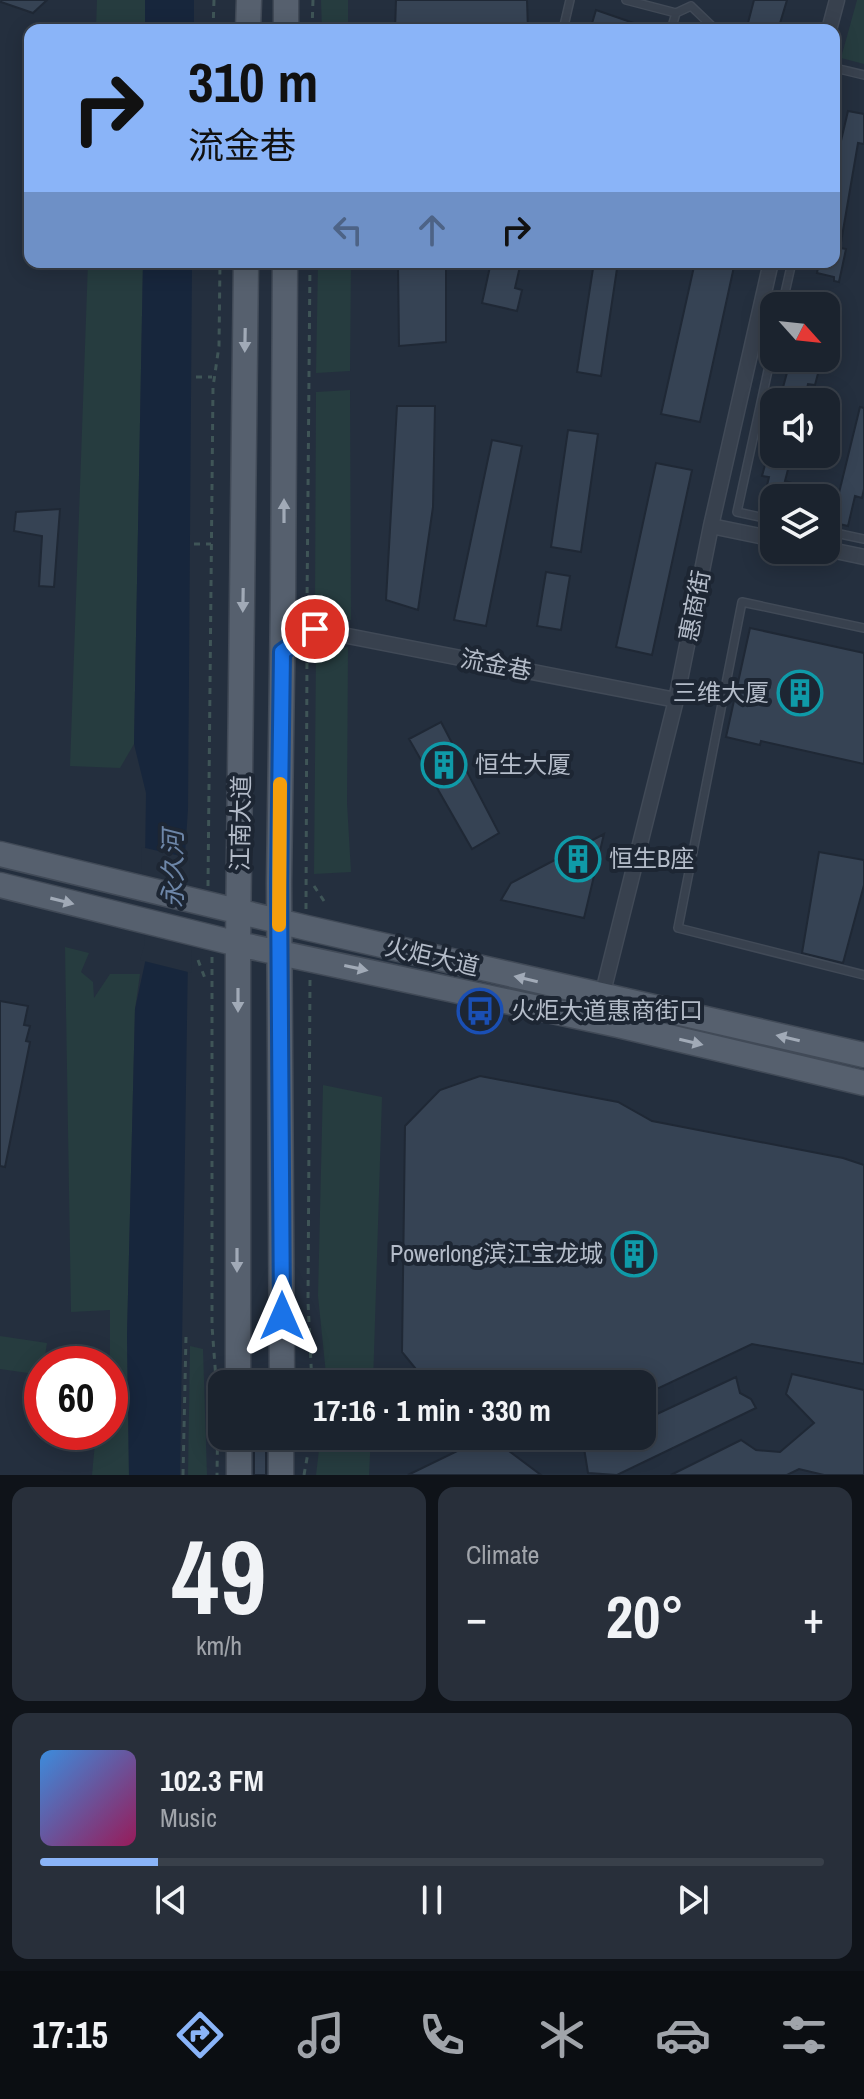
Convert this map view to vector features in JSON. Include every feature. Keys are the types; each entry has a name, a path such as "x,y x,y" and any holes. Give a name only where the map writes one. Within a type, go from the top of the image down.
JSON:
{"main road":[{"path":"248,24 249,0"},
{"name":"江南大道","path":"238,1370 238,944 246,268"},
{"name":"江南大道","path":"282,1370 279,921 285,268"},
{"name":"火炬大道","path":"0,854 307,928 864,1055"},
{"name":"火炬大道","path":"0,885 238,944 618,1025 864,1083"},
{"path":"239,1450 239,1475"},
{"path":"281,1450 281,1475"}],"street":[{"path":"831,24 837,0"},
{"name":"惠商街","path":"602,996 676,700 711,526 770,268"},
{"path":"711,526 760,536"},
{"path":"840,552 864,557"},
{"path":"282,652 310,629 283,602"},
{"name":"流金巷","path":"310,629 676,700"}],"lane":[{"path":"564,24 570,0"},
{"path":"626,0 676,13"},
{"path":"673,24 676,13 691,3 710,24"},
{"path":"840,69 864,75"},
{"path":"785,292 791,268"},
{"path":"760,517 737,512 768,372"},
{"path":"840,534 864,539"},
{"path":"864,628 742,602 678,928 864,975"}],"path":[{"path":"213,24 214,0"},
{"path":"312,24 313,0"},
{"path":"203,902 214,377 219,346 220,268"},
{"path":"307,928 310,268"},
{"path":"196,377 214,377"},
{"path":"194,544 211,544"},
{"path":"314,886 324,901"},
{"path":"202,935 214,991 212,1326 218,1406 217,1475"},
{"path":"309,958 308,1302 311,1370"},
{"path":"198,960 206,981"},
{"path":"183,1475 186,1336"},
{"path":"304,1475 308,1450"}],"green space":[{"path":"97,0 145,0 145,24 96,24"},
{"path":"321,0 348,0 348,24 322,24"},
{"path":"857,0 864,0 864,64 841,58"},
{"path":"88,268 143,268 134,744 120,768 70,766"},
{"path":"318,268 351,268 350,371 316,373"},
{"path":"350,390 351,620 326,621 315,603 316,392"},
{"path":"348,647 347,803 351,872 314,874 316,652"},
{"path":"65,947 89,953 81,972 93,982 94,998 110,974 140,974 135,1009 127,1346 110,1346 110,1310 71,1312"},
{"path":"323,1085 382,1097 373,1370 326,1370 318,1296"},
{"path":"0,1336 47,1343 47,1346 24,1346 24,1372 0,1369"},
{"path":"190,1346 203,1349 207,1475 188,1475"},
{"path":"128,1406 129,1475 92,1475 94,1450 128,1450"},
{"path":"319,1450 370,1450 369,1475 316,1475"}],"water":[{"path":"145,0 194,0 194,24 145,24"},
{"name":"永久河","path":"143,268 192,268 188,809 184,869 188,956 180,1475 129,1475 127,1336 135,1009 149,944 146,793 134,744"}],"pier":[{"path":"141,847 189,858 192,973 140,960 145,943"}],"building":[{"path":"2,0 47,0 33,13"},
{"path":"396,0 527,0 528,24 395,24"},
{"path":"754,0 787,0 780,24 748,23"},
{"path":"596,10 636,24 592,24"},
{"path":"848,111 864,114 864,144 858,143 840,248 840,141"},
{"path":"840,248 846,249 839,282 834,281 834,277 817,273 818,268 840,268"},
{"path":"398,268 446,268 446,342 399,346"},
{"path":"490,268 520,268 515,288 522,290 517,311 482,303"},
{"path":"593,268 617,268 601,376 577,372"},
{"path":"694,268 734,268 700,422 661,414"},
{"path":"787,372 818,372 815,385 783,388"},
{"path":"397,406 435,406 433,507 418,610 386,600"},
{"path":"860,407 864,408 864,489 862,498 855,496 848,526 840,524 840,489"},
{"path":"568,430 598,434 581,552 551,547"},
{"path":"492,440 522,446 486,626 454,620"},
{"path":"656,463 692,470 652,655 616,647"},
{"path":"764,468 788,468 785,481 792,484 767,484 769,477 762,476"},
{"path":"60,509 54,587 39,586 42,536 14,531 16,512"},
{"path":"546,572 570,576 561,630 537,626"},
{"name":"三维大厦","path":"750,628 864,653 864,764 761,741 760,745 726,737"},
{"name":"恒生大厦","path":"441,722 499,833 472,849 409,739"},
{"name":"恒生B座","path":"604,834 584,918 501,900 511,883"},
{"path":"819,852 864,860 864,885 843,963 802,953"},
{"path":"0,1001 28,1006 24,1025 30,1026 26,1041 30,1042 5,1167 0,1166"},
{"name":"Powerlong滨江宝龙城","path":"480,1076 618,1102 652,1121 843,1158 864,1165 864,1364 752,1344 656,1389 656,1370 417,1370 402,1352 405,1126 440,1090"},
{"path":"792,1374 864,1390 864,1475 824,1475 799,1469 787,1475 671,1475 741,1440 756,1450 780,1452 814,1423 786,1394"},
{"path":"736,1377 740,1393 751,1399 756,1408 617,1475 588,1473 584,1450 656,1450 656,1414"},
{"path":"254,1450 266,1450 266,1475 254,1475"},
{"path":"459,1450 507,1450 541,1475 408,1475"}],"slow traffic":[{"path":"279,925 280,784"}],"place":[{"name":"三维大厦","path":"800,693"},
{"name":"恒生大厦","path":"444,765"},
{"name":"恒生B座","path":"578,859"},
{"name":"火炬大道惠商街口","path":"480,1011"},
{"name":"Powerlong滨江宝龙城","path":"634,1254"}],"route":[{"path":"282,1316 279,883 282,652 315,629"}]}
